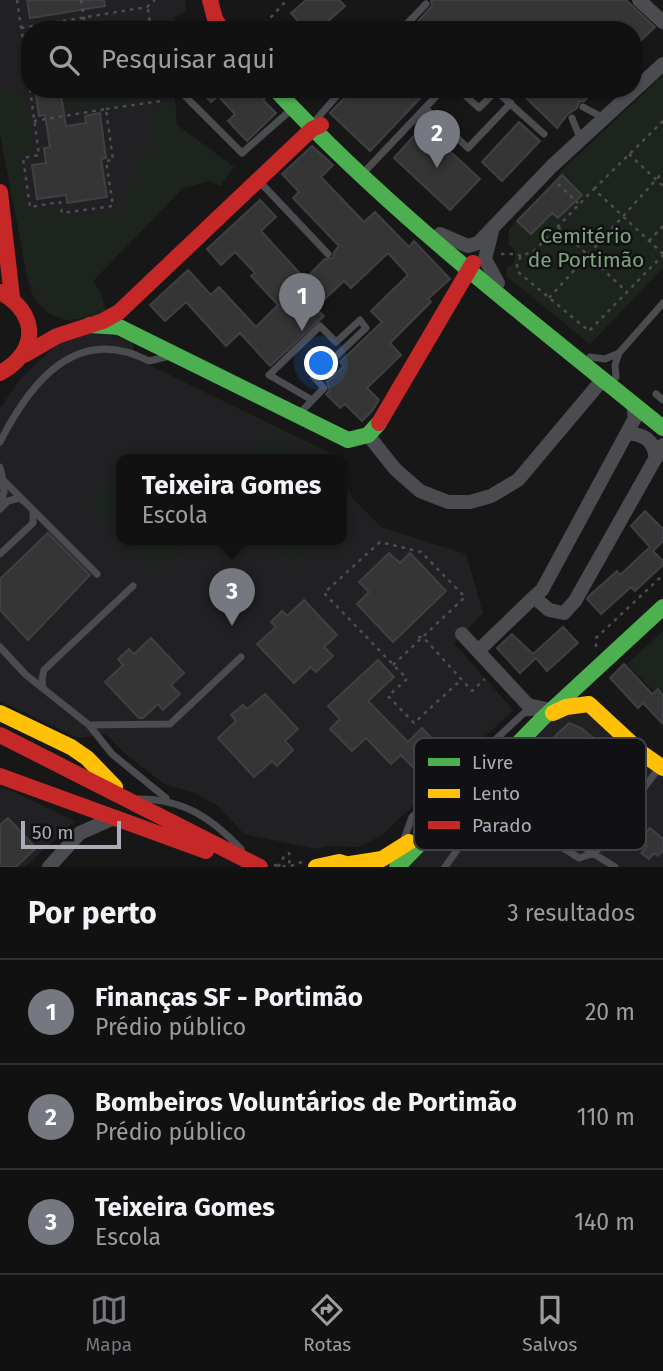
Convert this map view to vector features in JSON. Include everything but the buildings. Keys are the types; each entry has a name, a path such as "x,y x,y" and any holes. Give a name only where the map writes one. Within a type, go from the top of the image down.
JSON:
{"street":[{"path":"210,0 216,21"},
{"path":"639,0 663,22"},
{"path":"642,84 663,64"},
{"path":"283,98 292,109 316,124 368,168 440,234 471,267"},
{"path":"290,98 471,267 609,378 663,415"},
{"path":"440,234 468,246 478,243 552,166 627,98"},
{"path":"3,375 24,355 46,341 120,312 316,124"},
{"path":"0,192 6,294 22,306 28,317 30,340 24,355"},
{"path":"28,317 52,325 119,327 348,440 368,435 380,422 492,231"},
{"path":"492,231 485,259 493,285"},
{"path":"453,296 473,281 493,285 590,357 633,403 663,428"},
{"path":"131,303 125,316 126,324 140,338"},
{"path":"368,435 395,469 420,491 447,502 470,502 491,496 518,480 609,378"},
{"path":"478,651 542,590 635,418 633,403"},
{"path":"534,597 549,610 564,613 575,601 659,451 643,436 627,433"},
{"path":"523,738 663,607"},
{"path":"462,634 528,705 547,714 566,707 594,708"},
{"path":"594,708 591,696 595,680 609,658"},
{"path":"589,677 581,689 583,698 626,738"},
{"path":"0,713 71,747 87,758 129,799"},
{"path":"0,736 263,865"},
{"path":"0,749 133,811 232,867"},
{"path":"646,756 662,767"},
{"path":"0,776 206,851"},
{"path":"51,866 80,833 116,817"},
{"path":"316,864 339,862 353,865 374,862 401,850 414,839"},
{"path":"397,867 414,849"}],"lane":[{"path":"410,21 426,4"},
{"path":"187,98 242,153 292,109"},
{"path":"316,124 336,98"},
{"path":"368,168 434,98"},
{"path":"468,98 479,108 489,98"},
{"path":"505,98 544,134"},
{"path":"425,108 468,148 511,103"},
{"path":"583,107 605,119"},
{"path":"572,118 581,141"},
{"path":"259,180 328,254"},
{"path":"609,378 619,353 663,303"},
{"path":"297,416 313,400 324,388 314,377 366,328 360,320 337,341 320,326 269,375 313,400"},
{"path":"0,442 33,389 71,355 102,351 132,352 149,361 175,355"},
{"path":"590,357 605,359 619,353"},
{"path":"656,394 663,400"},
{"path":"0,467 4,492 0,507"},
{"path":"3,480 97,574"},
{"path":"0,507 19,498 34,511 33,523 0,554"},
{"path":"43,688 41,679 44,670 133,586"},
{"path":"0,647 26,675 89,726 128,769 172,802 220,827 263,865"},
{"path":"89,726 170,724 241,657"},
{"path":"497,738 524,713 547,714"},
{"path":"646,788 662,767"},
{"path":"129,799 161,799 172,802"},
{"path":"401,850 414,815"},
{"path":"445,867 457,850"},
{"path":"567,850 579,858 597,850"},
{"path":"590,850 615,867"}],"path":[{"path":"17,0 21,28"},
{"path":"81,0 84,21"},
{"path":"65,21 148,7 155,0"},
{"path":"267,21 287,0"},
{"path":"148,7 150,21"},
{"path":"31,98 40,155 23,158 30,207 60,202 62,213 113,206 106,162 113,160 106,109"},
{"path":"34,121 161,101 160,98"},
{"path":"594,189 663,255 589,331 517,271 517,264 521,256 534,251 579,204 594,189 629,154 663,121"},
{"path":"629,154 663,186"},
{"path":"549,298 663,172"},
{"path":"558,184 579,204"},
{"path":"649,241 663,226"},
{"path":"558,227 627,292"},
{"path":"516,254 521,256"},
{"path":"393,664 465,597 421,552 380,542 324,593 407,679 388,695 414,723 461,680"},
{"path":"596,647 596,638 663,575"},
{"path":"421,637 472,691 495,670"},
{"path":"278,867 289,853 288,867"},
{"path":"263,865 288,867 316,864"}],"shaded area":[{"path":"0,0 186,0 185,12 175,17 175,21 21,21 21,98 175,98 177,125 234,167 220,186 209,181 183,188 93,281 101,294 71,321 53,316 41,307 32,294 0,133"},
{"path":"94,331 133,341 135,358 332,454 116,454 116,545 347,545 347,486 353,499 381,527 466,554 483,613 454,643 513,710 484,738 414,738 414,804 382,835 360,847 325,846 317,849 244,834 218,806 195,793 164,784 124,753 106,734 78,738 0,701 0,408 23,376 58,344"},
{"path":"589,704 628,738 523,738 543,718"},
{"path":"646,753 663,768 663,867 397,867 414,850 646,850"},
{"path":"0,787 75,821 25,867 0,867"}],"green space":[{"name":"Cemitério de Portimão","path":"663,75 663,268 590,344 506,276 507,267 513,264 515,255 508,244 509,229 545,193 560,172 639,98 642,98 642,95"},
{"path":"0,90 21,90 21,98 25,98 34,151 20,155 28,210 56,207 59,218 115,211 122,203 151,135 152,107 175,100 177,125 234,167 220,186 209,181 183,188 93,281 101,294 106,311 78,319 66,319 47,311 32,291 0,133"},
{"path":"66,98 150,98 68,111"},
{"path":"273,434 291,454 251,454"},
{"path":"116,477 116,530 89,502"},
{"path":"131,545 185,545 157,572"},
{"path":"274,545 309,545 290,563"},
{"path":"663,631 663,692 658,687 653,691 627,664"}],"traffic: fast":[{"path":"284,98 366,180 414,223 663,428"},
{"path":"90,325 119,327 348,440 368,435 379,423"},
{"path":"523,738 663,607"},
{"path":"397,867 414,850"}],"traffic: slow":[{"path":"553,713 566,707 589,704 626,738"},
{"path":"0,713 71,747 87,758 115,787"},
{"path":"646,756 663,768"},
{"path":"350,864 382,859 409,842"},
{"path":"316,867 339,862 356,867"}],"traffic: jam":[{"path":"210,0 216,21"},
{"path":"24,355 57,336 103,321 119,312 312,129 321,125"},
{"path":"0,192 12,297"},
{"path":"379,423 473,263"},
{"path":"0,292 22,311 29,332 22,354 0,373"},
{"path":"0,735 260,867"},
{"path":"0,776 206,851"}],"place":[{"name":"Bombeiros Voluntários de Portimão","path":"437,168"},
{"name":"Finanças SF - Portimão","path":"302,331"},
{"name":"Teixeira Gomes","path":"232,626"}]}
